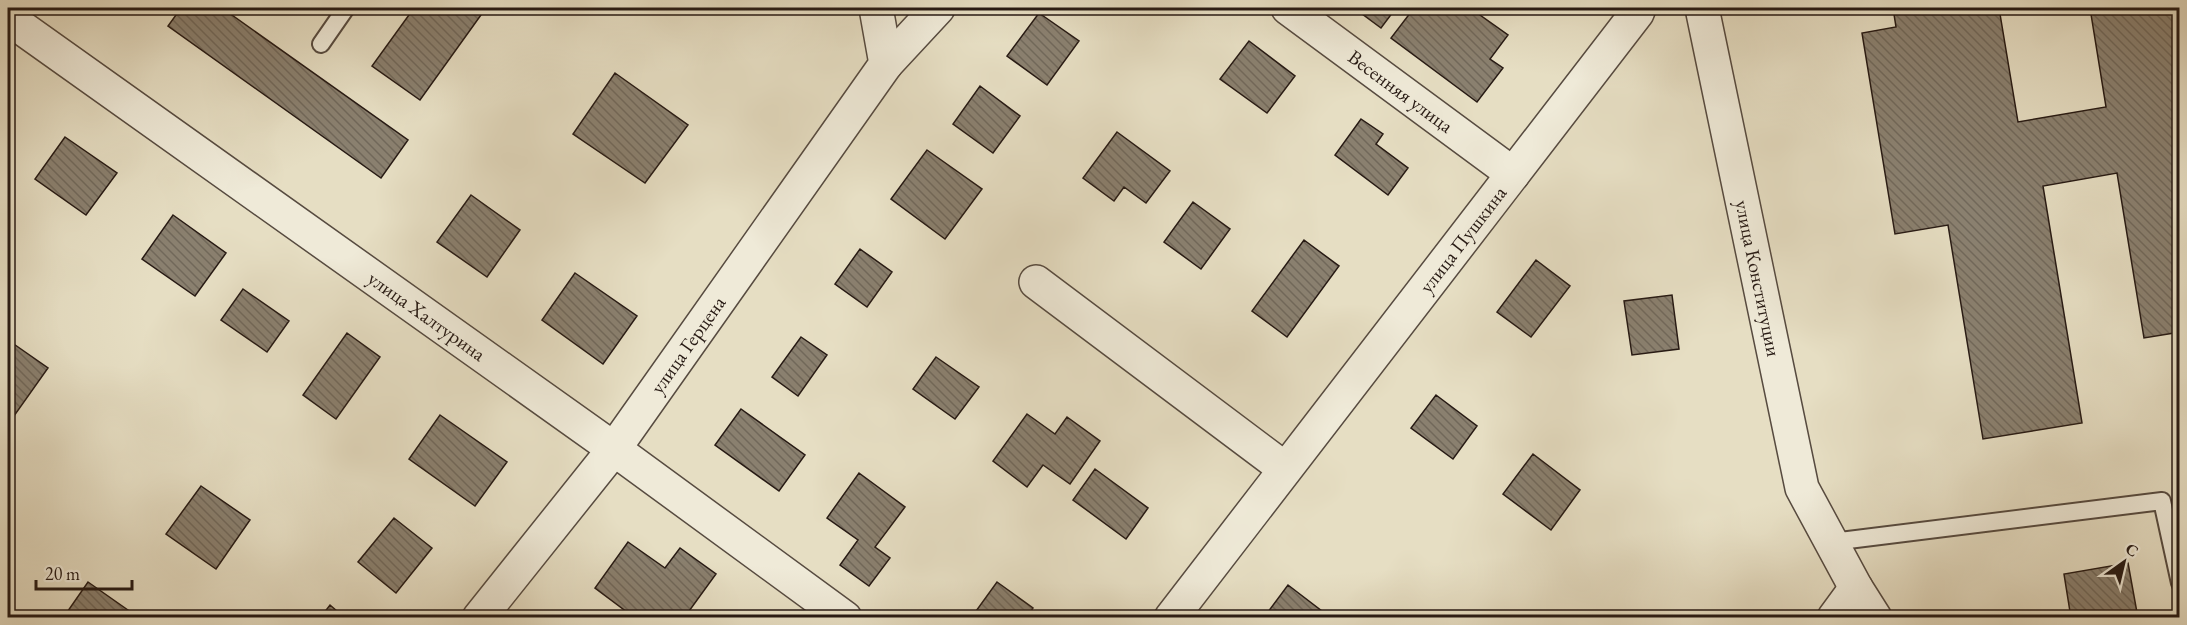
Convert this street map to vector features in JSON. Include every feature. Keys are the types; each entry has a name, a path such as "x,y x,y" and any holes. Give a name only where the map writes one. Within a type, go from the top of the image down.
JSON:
{"street":[{"path":"876,8 886,64"},
{"name":"улица Герцена","path":"479,618 614,449 886,64 938,8"},
{"name":"Весенняя улица","path":"1288,8 1513,174"},
{"name":"улица Пушкина","path":"1171,618 1639,8"},
{"name":"улица Конституции","path":"1701,8 1802,488 1856,588 1875,618"},
{"name":"улица Халтурина","path":"8,18 614,449 845,618"},
{"path":"1036,282 1285,469"},
{"path":"1834,618 1856,588"}],"lane":[{"path":"321,44 346,8"},
{"path":"1832,542 2162,501 2179,580"}],"building":[{"path":"181,8 222,8 408,140 381,178 168,26"},
{"path":"414,8 486,8 420,100 372,66"},
{"path":"1354,8 1396,8 1381,28"},
{"path":"1414,8 1421,8 1430,14 1434,8 1470,8 1508,35 1490,59 1503,68 1477,102 1391,38"},
{"path":"1893,8 1999,8 2018,122 2106,107 2090,8 2180,8 2180,332 2144,338 2117,173 2043,186 2082,423 1983,439 1948,225 1895,234 1862,33 1896,27"},
{"path":"1039,13 1079,41 1047,85 1007,56"},
{"path":"1249,41 1295,76 1267,113 1220,79"},
{"path":"615,73 688,125 645,183 573,134"},
{"path":"980,86 1020,116 993,153 953,124"},
{"path":"1361,119 1383,134 1376,144 1408,168 1388,195 1335,155"},
{"path":"1117,132 1170,171 1146,203 1124,187 1114,201 1083,178"},
{"path":"65,137 117,173 86,215 35,179"},
{"path":"927,150 982,189 945,239 891,199"},
{"path":"471,195 520,230 487,277 437,242"},
{"path":"1193,202 1230,229 1201,269 1164,242"},
{"path":"173,215 226,253 195,296 142,259"},
{"path":"1304,240 1339,266 1287,337 1252,311"},
{"path":"860,249 892,272 867,307 835,284"},
{"path":"1536,260 1570,286 1531,337 1497,312"},
{"path":"575,273 637,316 603,364 542,320"},
{"path":"243,289 289,321 267,352 221,320"},
{"path":"1672,295 1679,349 1632,355 1624,301"},
{"path":"347,333 380,357 336,419 303,395"},
{"path":"801,337 827,355 798,396 772,377"},
{"path":"8,340 48,368 14,416 8,411"},
{"path":"936,357 979,387 955,419 913,389"},
{"path":"1436,395 1477,426 1453,459 1411,428"},
{"path":"741,409 805,455 779,491 715,445"},
{"path":"1027,414 1055,434 1067,417 1100,441 1070,484 1043,465 1027,487 993,461"},
{"path":"440,415 507,462 475,506 409,459"},
{"path":"1533,454 1580,490 1551,530 1503,494"},
{"path":"1095,469 1148,508 1126,539 1073,500"},
{"path":"859,473 905,507 875,547 890,558 869,586 840,565 858,540 827,518"},
{"path":"201,486 250,520 216,569 166,534"},
{"path":"394,518 432,548 396,593 358,562"},
{"path":"628,542 665,568 680,548 716,574 684,618 635,618 595,588"},
{"path":"2128,563 2138,618 2071,618 2064,574"},
{"path":"88,582 135,615 134,618 63,618"},
{"path":"997,582 1033,608 1027,618 971,618"},
{"path":"1288,585 1331,618 1265,616"},
{"path":"330,605 345,618 320,618"}]}
